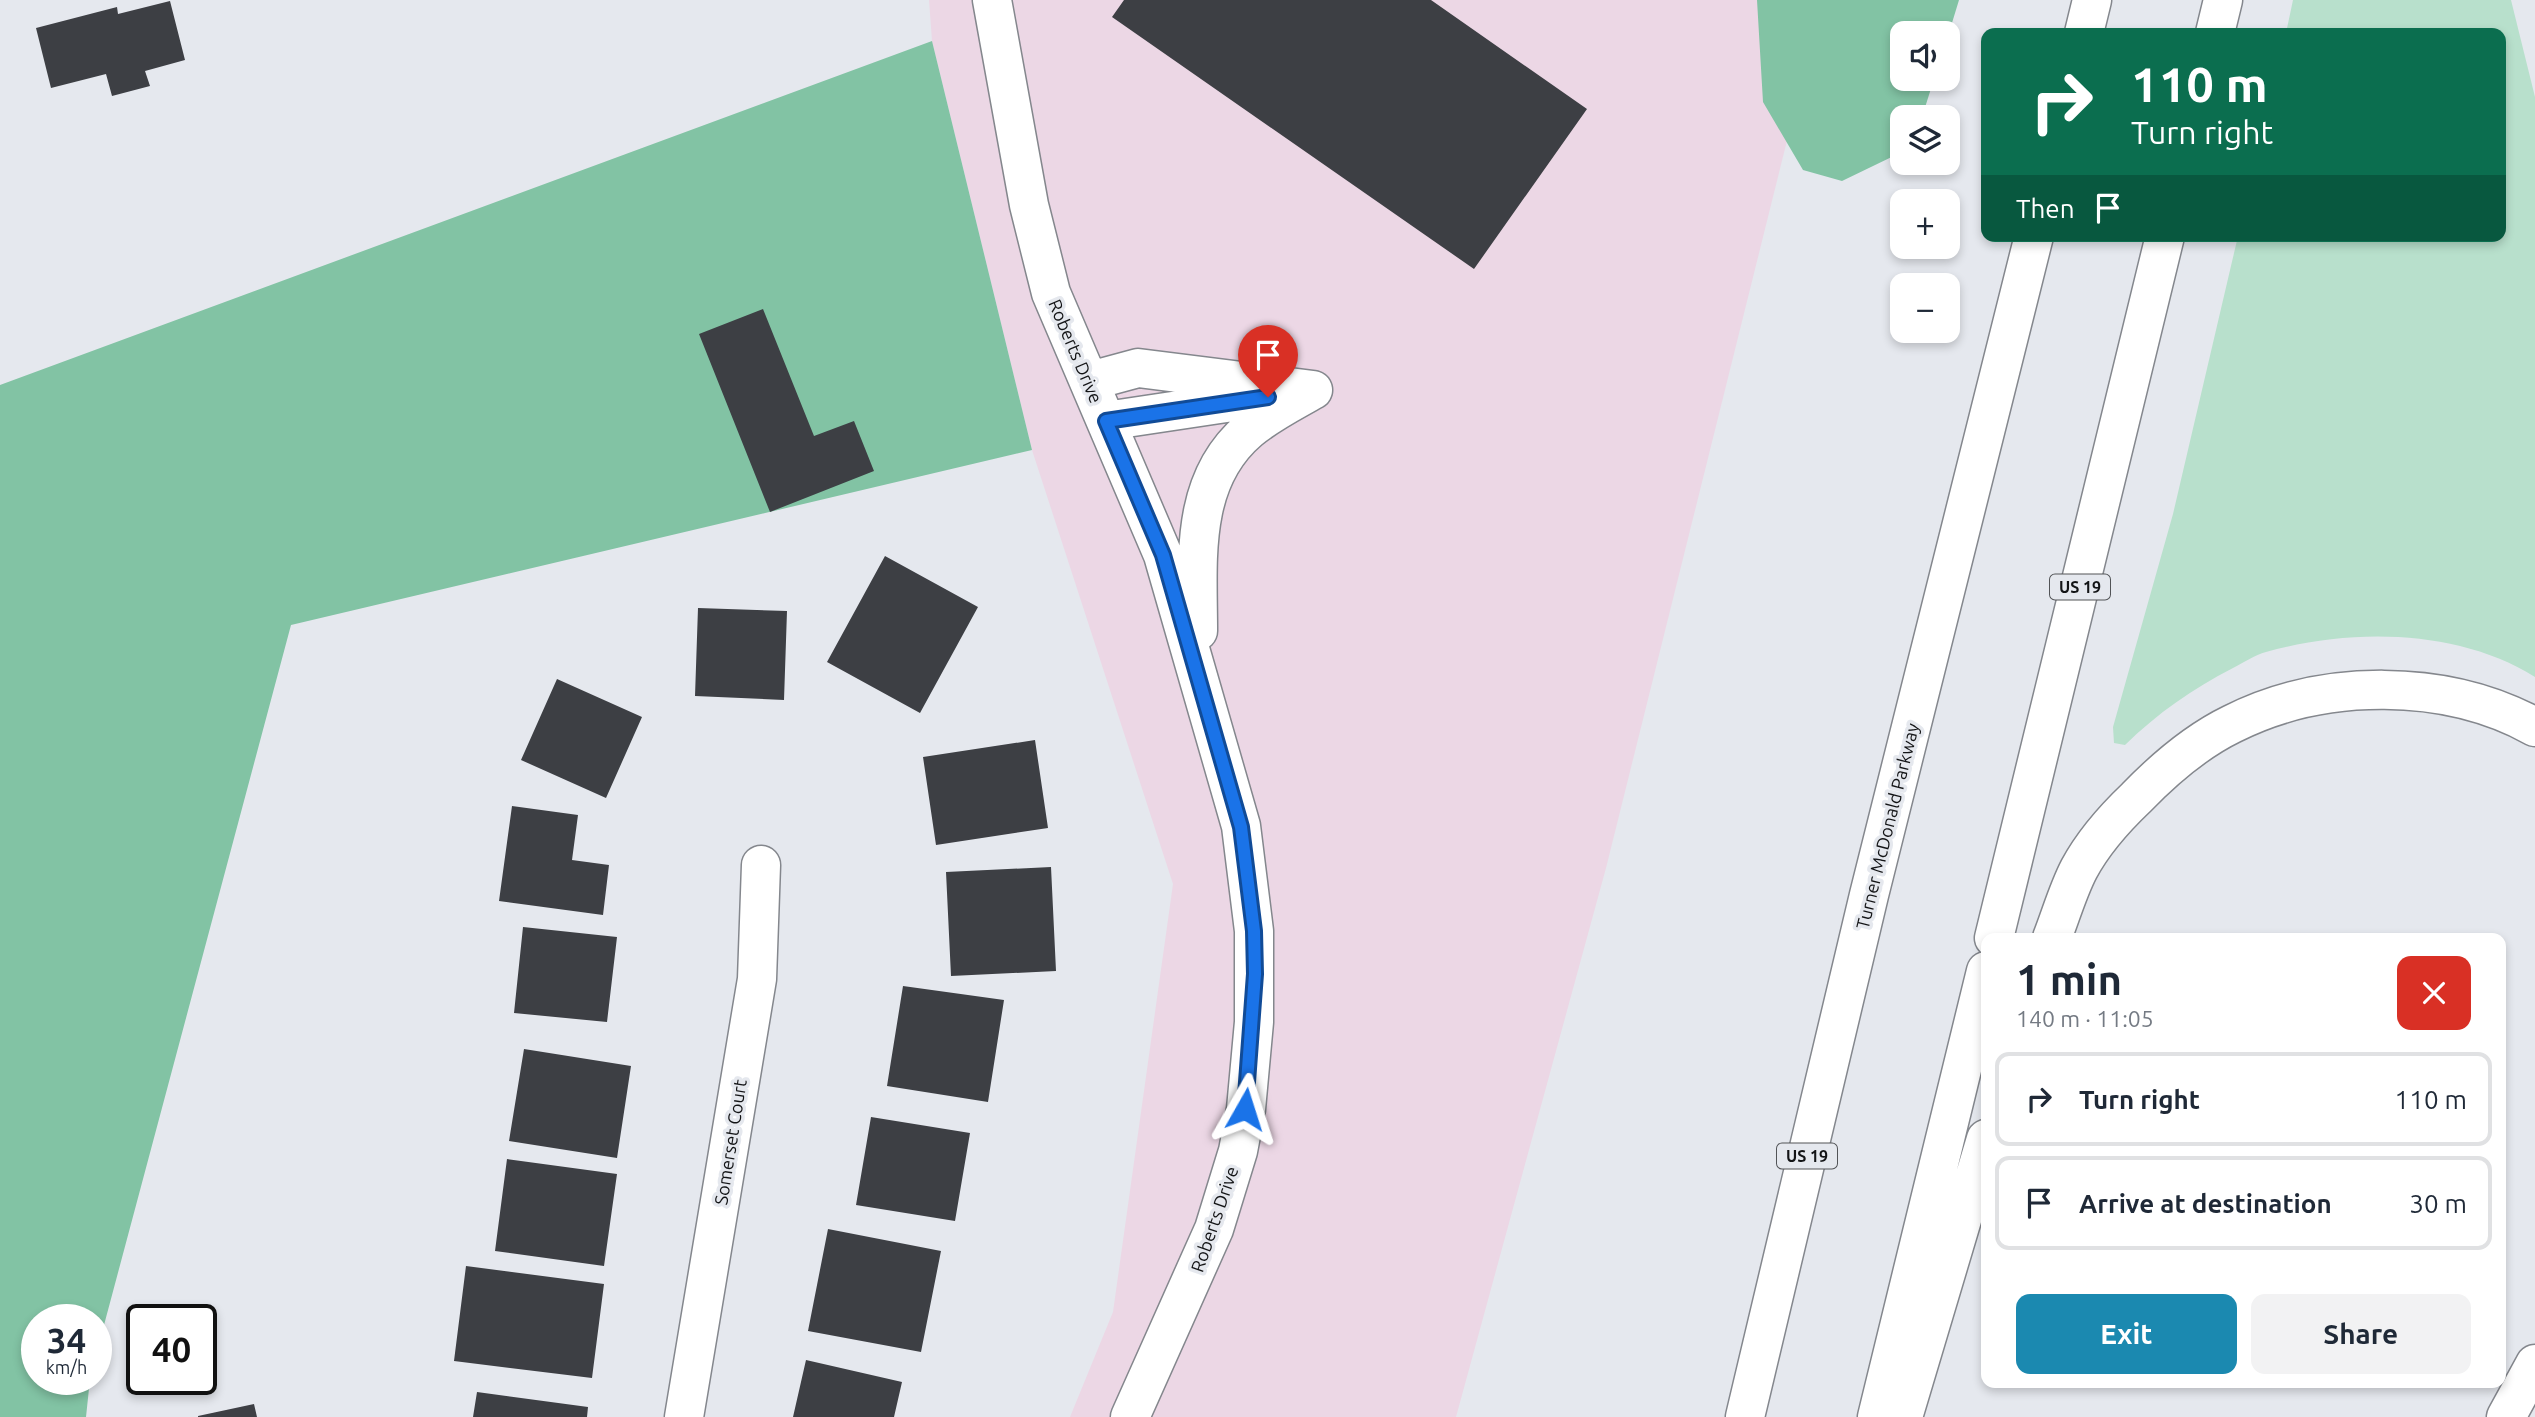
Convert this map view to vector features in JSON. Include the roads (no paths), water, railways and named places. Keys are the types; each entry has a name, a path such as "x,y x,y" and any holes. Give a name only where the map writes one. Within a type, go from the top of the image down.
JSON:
{"main road":[{"name":"Roberts Drive","path":"992,0 1029,205 1051,293 1163,555 1241,827 1254,931 1254,1022 1245,1109 1227,1190 1197,1270 1130,1417"},
{"path":"2085,28 2092,0"},
{"path":"2216,28 2223,0"},
{"name":"Turner McDonald Parkway","path":"1745,1417 1869,895 2032,242"},
{"name":"US 19","path":"1995,933 2164,242"},
{"path":"1090,381 1138,369 1313,390"},
{"path":"1106,421 1313,390"},
{"path":"1197,673 1199,538 1211,477 1248,431 1313,390"},
{"path":"2054,933 2080,868 2119,815 2170,763 2232,723 2303,698 2377,690 2442,694 2511,714 2535,727"},
{"name":"Somerset Court","path":"684,1417 757,979 761,864"},
{"path":"1725,1417 1869,895"},
{"path":"1877,1417 1981,991"},
{"path":"1903,1417 1981,1156"},
{"path":"1158,1417 1165,1339"},
{"path":"2506,1417 2535,1364"}]}
